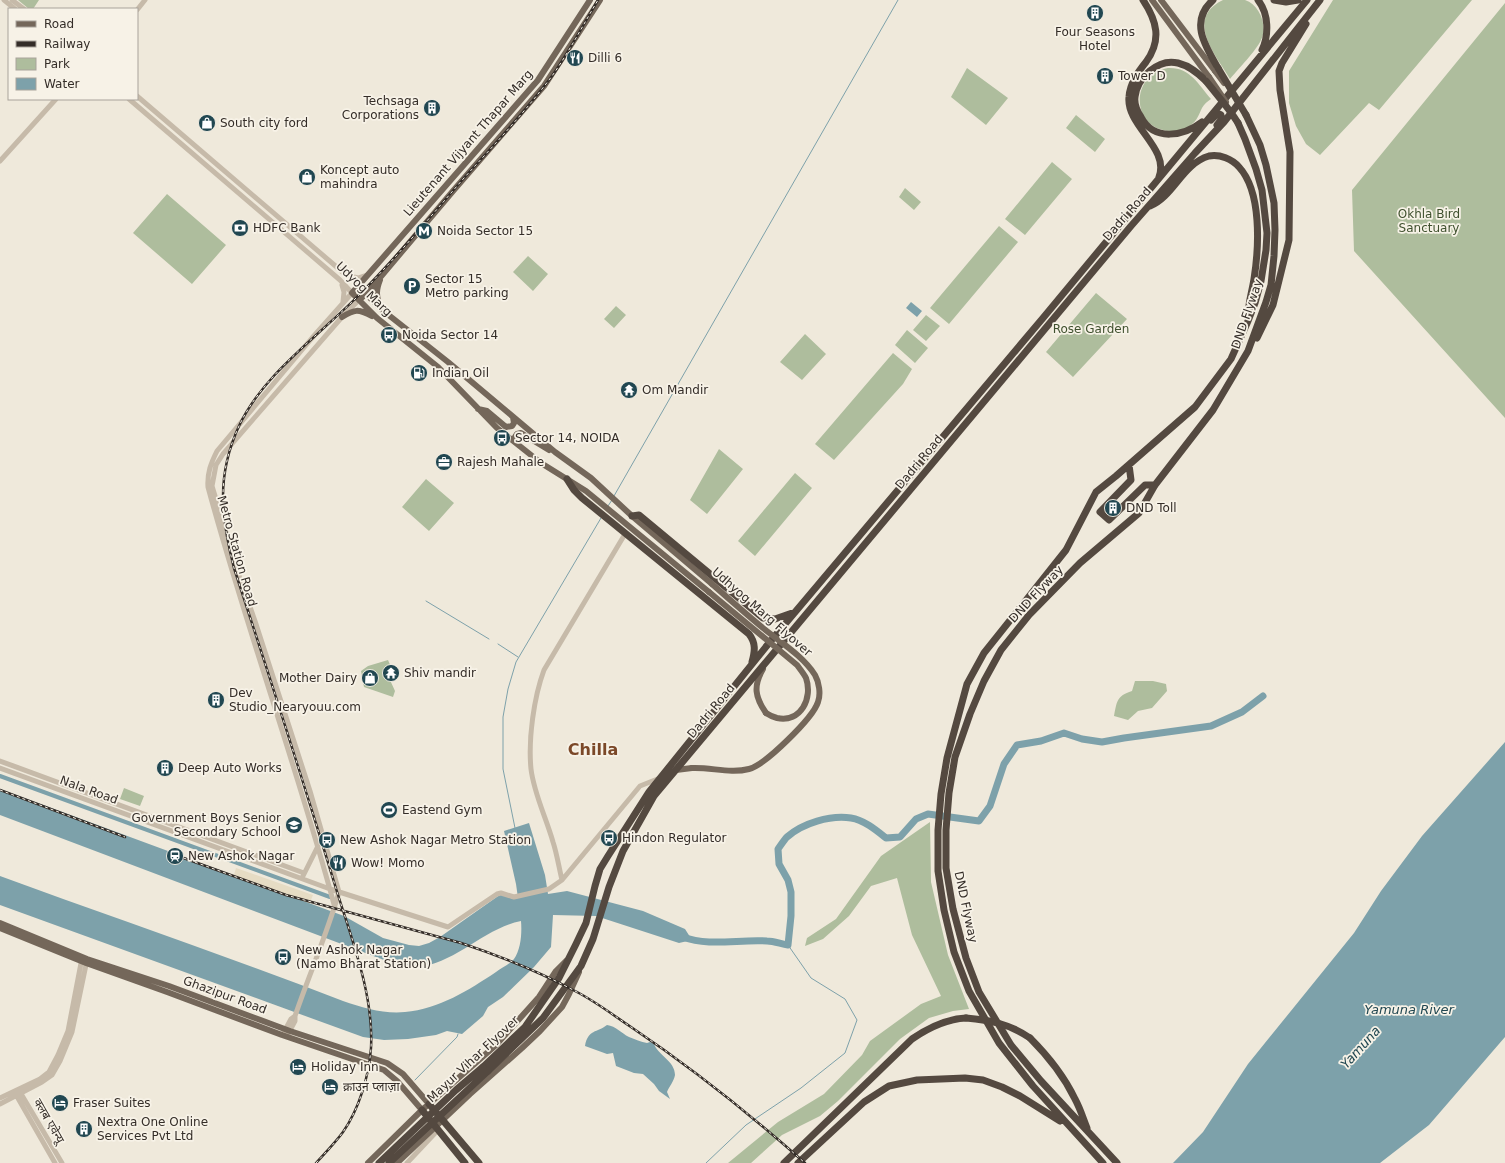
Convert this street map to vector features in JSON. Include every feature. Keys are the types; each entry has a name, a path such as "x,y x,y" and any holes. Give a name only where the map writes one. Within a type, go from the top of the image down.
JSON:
{"highway":[{"path":"1143,0 1156,27 1156,43 1132,84 1129,98 1134,118 1154,147 1160,161 1162,170 1158,179"},
{"name":"DND Flyway","path":"1117,1163 1041,1081 1011,1045 979,992 966,958 953,909 946,868 946,822 955,757 970,714 984,682 1001,650 1029,615 1080,563 1139,513 1155,485 1213,410 1248,351 1266,302 1271,285 1274,256 1274,203 1260,145 1246,115 1216,70 1202,37 1200,22 1205,7 1213,0"},
{"path":"1256,61 1265,44 1267,31 1266,17 1258,0"},
{"path":"1274,0 1286,2 1298,0"},
{"name":"Dadri Road","path":"568,959 586,923 600,869 661,781 752,664 1043,318 1306,0"},
{"path":"1248,351 1258,336 1273,305 1289,240 1290,152 1280,90 1279,71 1282,63 1320,0"},
{"name":"Dadri Road","path":"661,781 676,770 1148,206 1195,152 1224,122 1320,0"},
{"name":"DND Flyway","path":"1103,1163 1033,1086 999,1043 969,991 954,952 944,910 938,871 938,822 947,758 967,684 984,653 1066,550 1096,492 1195,407 1231,359 1255,303 1261,281 1267,233 1262,190 1256,169 1238,123 1230,110 1216,95 1208,79 1185,65 1177,62 1165,63 1151,70 1144,76 1135,97 1136,109 1142,120 1149,127 1164,134 1182,133 1197,126 1209,117"},
{"path":"1186,146 1201,132 1214,116 1219,114 1221,115 1221,120 1195,152"},
{"path":"1148,206 1159,202 1197,161 1210,156 1227,158 1235,163 1244,172 1254,202 1258,240 1254,281 1248,306 1248,321"},
{"path":"1129,465 1131,480 1100,512 1109,520 1145,485 1155,485"},
{"path":"567,479 574,490 582,498 749,634 753,639 755,650 752,664"},
{"path":"630,514 639,515 763,618 775,619 795,612"},
{"path":"749,634 763,618"},
{"path":"787,622 784,632 789,636"},
{"name":"Dadri Road","path":"581,966 593,939 609,887 623,851 652,794"},
{"name":"Mayur Vihar Flyover","path":"379,1163 525,1027 559,978 568,959"},
{"name":"Mayur Vihar Flyover","path":"389,1163 543,1018 581,966"},
{"path":"784,1163 912,1040 925,1030 939,1024 966,1018 996,1021 1019,1030 1030,1038 1044,1052 1075,1098 1089,1133"},
{"path":"798,1163 864,1102 889,1086 917,1080 965,1078 983,1080 1020,1096 1057,1118 1079,1136"},
{"path":"430,1104 479,1163"},
{"path":"422,1110 465,1163"}],"main road":[{"name":"Lieutenant Vijyant Thapar Marg","path":"352,293 538,80 590,0"},
{"name":"Lieutenant Vijyant Thapar Marg","path":"359,300 544,86 600,0"},
{"path":"1152,0 1208,79"},
{"path":"1161,0 1216,70"},
{"path":"381,275 376,296 381,309"},
{"name":"Udyog Marg","path":"358,286 381,309 448,362 555,452 591,478"},
{"name":"Udyog Marg","path":"352,293 376,318 438,367 497,428 541,463 586,491 620,520"},
{"path":"342,316 358,310 376,318"},
{"path":"478,408 487,411 506,427 512,426 514,423 514,417"},
{"path":"515,442 515,437 517,434 521,433 543,447 555,452"},
{"name":"Udhyog Marg Flyover","path":"591,478 630,514 762,627 792,650 806,664 815,676 819,690 818,701 812,713 799,728 761,764 750,769 738,771 703,768 676,770"},
{"name":"Udhyog Marg Flyover","path":"620,520 654,545 797,665 805,676 808,692 807,701 798,714 788,718 777,718 766,713 758,702 756,689 759,674 765,664"},
{"name":"Ghazipur Road","path":"0,923 84,960"},
{"name":"Ghazipur Road","path":"0,928 84,960 169,986 384,1070 398,1081 422,1110"},
{"path":"368,1163 422,1110 496,1045 539,997 556,971 568,959"},
{"path":"396,1163 437,1129 443,1119 522,1048 562,1007 570,994 581,966"},
{"name":"Ghazipur Road","path":"287,1031 387,1063 403,1074 430,1104"},
{"path":"456,1079 454,1087 457,1093 464,1095 470,1094"}],"street":[{"path":"4,0 14,8"},
{"path":"12,0 23,8"},
{"path":"138,9 145,0"},
{"name":"Udyog Marg","path":"138,97 346,275 358,278 369,274"},
{"path":"0,161 55,100"},
{"name":"Udyog Marg","path":"130,100 340,280 352,293"},
{"path":"340,280 344,292 342,305"},
{"name":"Metro Station Road","path":"334,909 321,855 230,569 208,487 208,479 210,464 217,451 352,293"},
{"name":"Metro Station Road","path":"334,909 339,892 306,776 240,579 212,482 216,465 222,454 342,316 359,300"},
{"path":"312,338 319,344"},
{"path":"562,880 553,842 536,792 531,768 531,735 538,688 544,670 625,534"},
{"name":"Nala Road","path":"0,761 62,787 303,876 330,889 448,927 497,894 501,893 514,897 549,889 562,880"},
{"name":"Nala Road","path":"0,768 62,787"},
{"path":"562,880 640,786 661,781"},
{"path":"640,786 652,794"},
{"path":"303,876 318,846"},
{"path":"321,855 328,853"},
{"path":"287,1031 334,909"},
{"path":"0,1098 42,1082 52,1075 60,1062 72,1032 84,960"},
{"path":"0,1104 18,1092"},
{"name":"क्लब एवेन्यू","path":"18,1092 55,1163"},
{"name":"क्लब एवेन्यू","path":"18,1092 62,1163"},
{"path":"407,1163 437,1129"}],"green space":[{"path":"18,0 39,0 34,8 28,8"},
{"path":"1223,0 1245,0 1255,6 1261,17 1264,29 1259,44 1230,79 1211,48 1204,27 1206,17 1212,8"},
{"path":"1333,0 1472,0 1379,110 1369,103 1320,155 1306,144 1296,126 1289,103 1289,71"},
{"name":"Okhla Bird Sanctuary","path":"1505,3 1505,418 1354,251 1352,190"},
{"path":"967,68 1008,98 986,125 951,97"},
{"path":"1168,68 1176,68 1188,73 1211,99 1204,105 1193,123 1186,128 1170,131 1157,128 1148,121 1142,112 1140,101 1141,90 1146,81 1155,73"},
{"path":"1076,115 1105,139 1095,152 1066,128"},
{"path":"1052,162 1072,179 1025,235 1005,219"},
{"path":"905,188 921,202 914,210 899,197"},
{"path":"167,194 226,245 192,284 133,233"},
{"path":"999,226 1018,242 949,324 930,308"},
{"path":"528,256 548,274 533,291 513,272"},
{"name":"Rose Garden","path":"1096,293 1127,319 1073,377 1046,352"},
{"path":"616,306 626,315 614,328 604,319"},
{"path":"926,315 940,326 926,341 913,330"},
{"path":"907,330 928,348 915,363 895,345"},
{"path":"805,334 826,354 802,380 780,362"},
{"path":"893,353 912,369 903,384 834,460 815,444"},
{"path":"719,449 743,469 707,514 690,500"},
{"path":"795,473 812,488 755,556 738,541"},
{"path":"426,479 454,503 429,531 402,507"},
{"path":"388,660 391,667 385,669 395,691 393,697 364,687 361,671 368,666"},
{"path":"1135,681 1153,681 1166,684 1167,691 1152,708 1138,711 1128,720 1114,716 1118,700 1123,695 1132,691"},
{"path":"124,788 144,796 140,806 120,799"},
{"path":"930,822 931,882 948,955 969,1009 953,1011 929,1018 900,1039 838,1101 820,1116 782,1135 751,1163 728,1163 778,1122 824,1094 862,1055 870,1041 921,1004 941,996 912,935 897,878 871,886 849,916 823,939 805,946 807,938 836,919 881,856"}],"shaded area":[{"path":"236,868 313,895 306,912 231,885"}],"water":[{"path":"911,302 922,311 917,317 906,308"},
{"name":"Yamuna River","path":"1505,742 1505,1037 1429,1125 1380,1163 1173,1163 1203,1132 1248,1064 1354,933 1381,891 1422,836"},
{"path":"0,789 344,916 383,938 419,946 440,937 501,894 513,899 518,898 504,831 529,823 545,875 548,894 567,891 643,911 685,929 692,940 679,943 596,916 553,915 551,947 534,967 503,997 488,1007 483,1016 462,1034 447,1031 436,1035 408,1039 384,1040 363,1037 0,905 0,876 343,1001 366,1008 389,1012 418,1010 442,1003 486,979 508,964 514,959 520,946 521,921 494,931 444,960 417,967 400,965 0,815"},
{"path":"607,1025 616,1028 629,1037 642,1042 650,1042 654,1044 674,1070 674,1079 667,1092 670,1099 659,1091 643,1074 634,1073 616,1066 613,1053 607,1054 585,1046 588,1037 593,1032"}],"waterway":[{"path":"614,496 898,0"},
{"path":"608,506 612,500"},
{"path":"515,828 503,769 503,717 508,689 516,662 601,518"},
{"path":"426,601 489,639"},
{"path":"498,644 518,657"},
{"path":"683,937 703,942 772,941 788,945 791,916 791,892 788,880 779,864 778,849 793,832 809,824 826,819 843,817 851,818 865,823 886,838 900,837 916,819 928,814 979,821 990,806 1004,764 1017,745 1041,741 1064,733 1082,739 1102,742 1211,726 1242,712 1263,696"},
{"path":"0,776 330,897"},
{"path":"706,1163 746,1125 801,1088 845,1053 857,1020 845,999 811,978 788,945"},
{"path":"415,1080 457,1037 458,1034"}],"railway":[{"path":"316,1163 349,1123 362,1092 368,1070 371,1048 369,1006 354,943 234,568 224,514 224,479 227,462 239,426 249,407 262,389 277,372 374,280 498,141 552,76 598,0"},
{"path":"0,790 125,837"},
{"path":"178,856 286,895 461,943 519,964 547,977 597,1004 654,1043 742,1109 805,1163"}],"place":[{"name":"Four Seasons Hotel","path":"1095,13"},
{"name":"Dilli 6","path":"575,58"},
{"name":"Tower D","path":"1105,76"},
{"name":"Techsaga Corporations","path":"432,108"},
{"name":"South city ford","path":"207,123"},
{"name":"Koncept auto mahindra","path":"307,177"},
{"name":"HDFC Bank","path":"240,228"},
{"name":"Noida Sector 15","path":"424,231"},
{"name":"Sector 15 Metro parking","path":"412,286"},
{"name":"Noida Sector 14","path":"389,335"},
{"name":"Indian Oil","path":"419,373"},
{"name":"Om Mandir","path":"629,390"},
{"name":"Sector 14, NOIDA","path":"502,438"},
{"name":"Rajesh Mahale","path":"444,462"},
{"name":"DND Toll","path":"1113,508"},
{"name":"Shiv mandir","path":"391,673"},
{"name":"Mother Dairy","path":"370,678"},
{"name":"Dev Studio_Nearyouu.com","path":"216,700"},
{"name":"Deep Auto Works","path":"165,768"},
{"name":"Eastend Gym","path":"389,810"},
{"name":"Government Boys Senior Secondary School","path":"294,825"},
{"name":"Hindon Regulator","path":"609,838"},
{"name":"New Ashok Nagar Metro Station","path":"327,840"},
{"name":"New Ashok Nagar","path":"175,856"},
{"name":"Wow! Momo","path":"338,863"},
{"name":"New Ashok Nagar (Namo Bharat Station)","path":"283,957"},
{"name":"Holiday Inn","path":"298,1067"},
{"name":"क्राउन प्लाज़ा","path":"330,1087"},
{"name":"Fraser Suites","path":"60,1103"},
{"name":"Nextra One Online Services Pvt Ltd","path":"84,1129"}],"district":[{"name":"Chilla","path":"593,749"}],"water label":[{"name":"Yamuna","path":"1360,1047"}]}
